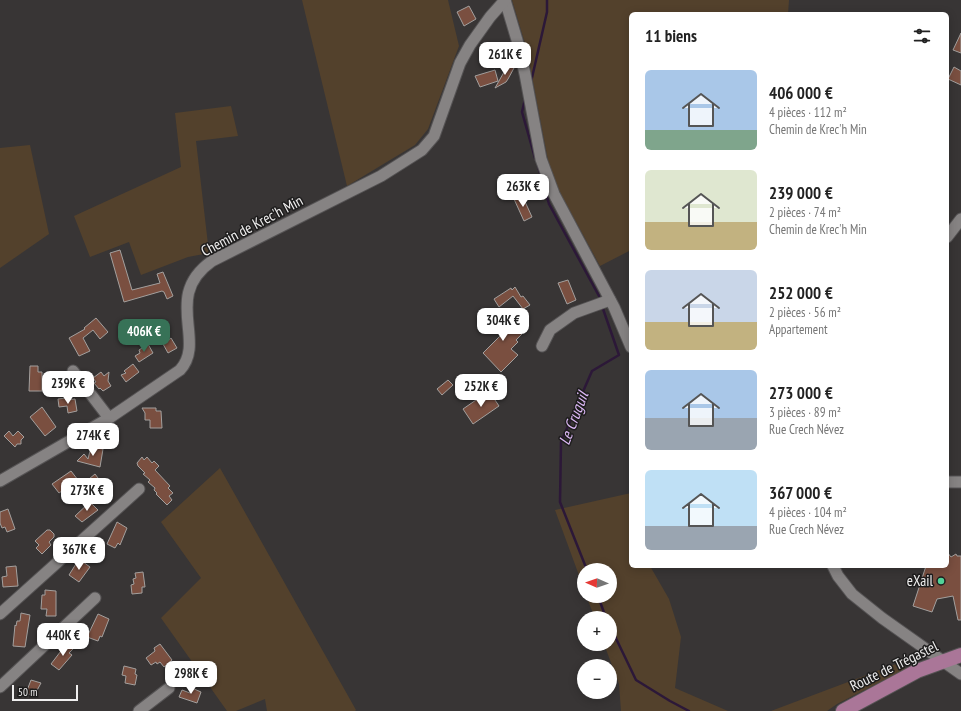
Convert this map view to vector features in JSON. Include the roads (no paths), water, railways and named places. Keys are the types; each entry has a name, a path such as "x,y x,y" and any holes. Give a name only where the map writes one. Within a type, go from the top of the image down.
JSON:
{"main road":[{"name":"Route de Trégastel","path":"844,711 917,671 942,660 961,655"}],"street":[{"path":"505,0 525,74 542,164 554,194 610,300 629,343"},
{"name":"Chemin de Krec'h Min","path":"0,481 109,418 184,366 189,354 188,296 191,284 202,268 212,261 381,176 415,155 429,143 438,126 460,63 479,31 505,0"},
{"path":"949,234 961,219"},
{"path":"542,346 550,330 574,313 610,300"},
{"path":"73,371 109,418"},
{"path":"949,482 961,482"},
{"path":"0,614 139,489"},
{"path":"834,568 838,576 852,594 882,618 961,674"},
{"path":"0,687 95,598"},
{"path":"139,711 169,688"}],"waterway":[{"name":"Le Cruguil","path":"531,82 547,12 547,0"},
{"name":"Le Cruguil","path":"525,99 522,112 535,158"},
{"name":"Le Cruguil","path":"538,166 549,204 599,296"},
{"name":"Le Cruguil","path":"584,563 560,502 561,442 592,371 619,355 602,306"},
{"name":"Le Cruguil","path":"601,603 603,611"},
{"name":"Le Cruguil","path":"617,641 636,680 689,711"}],"place":[{"name":"eXail","path":"941,581"}]}
